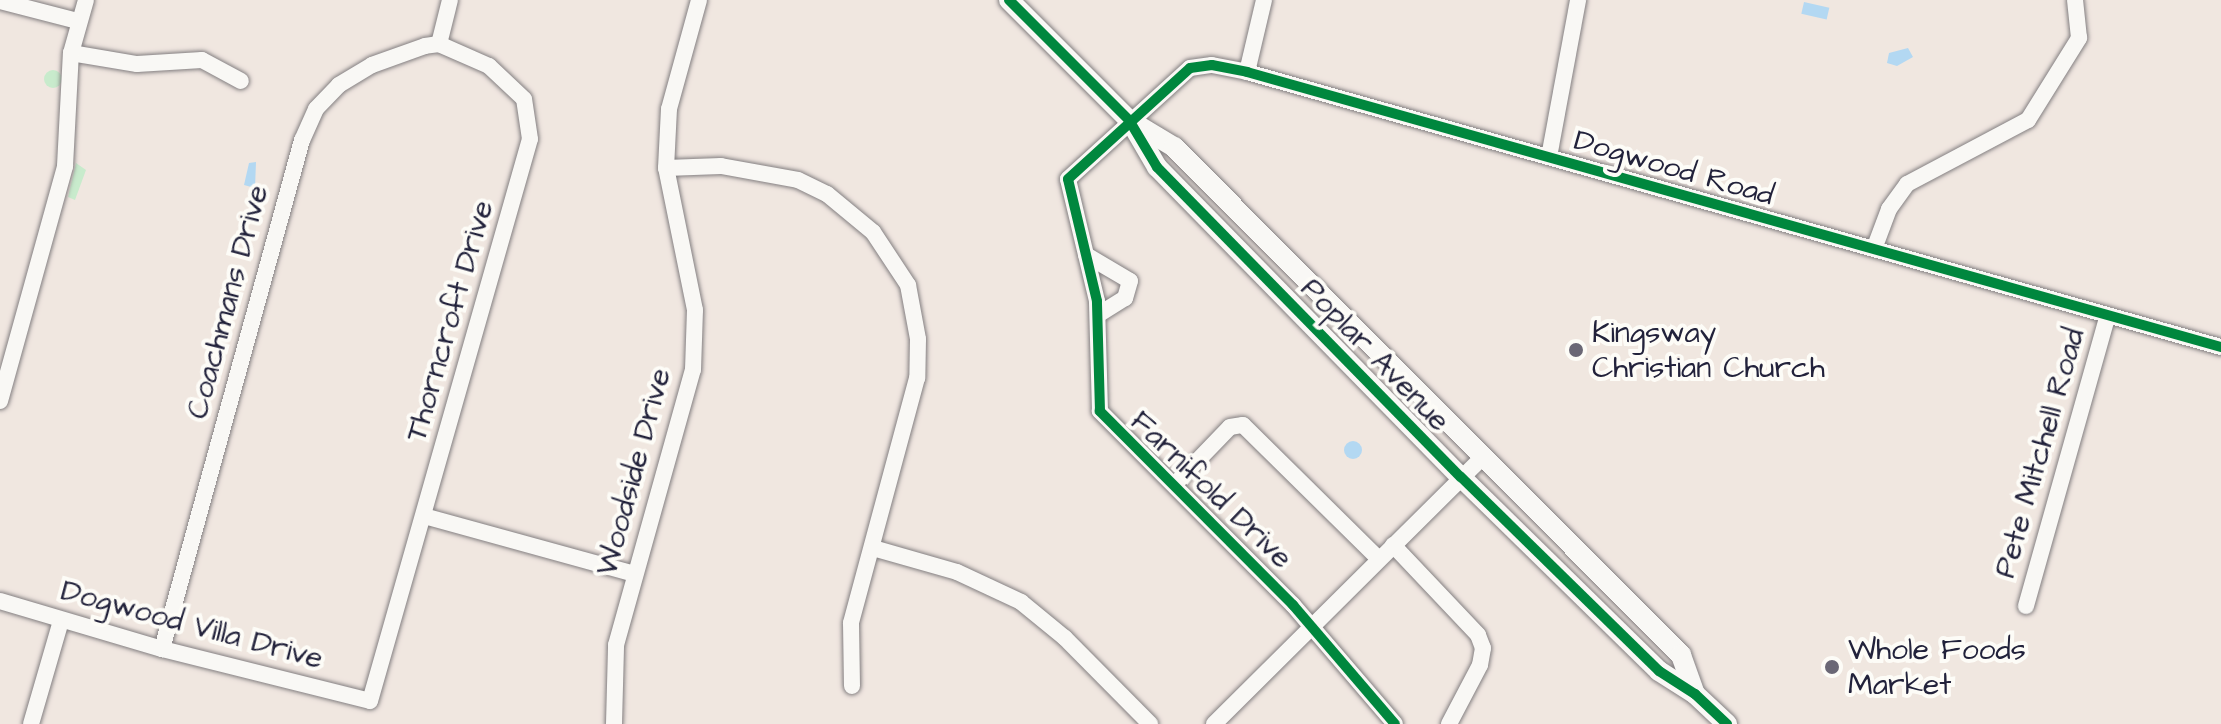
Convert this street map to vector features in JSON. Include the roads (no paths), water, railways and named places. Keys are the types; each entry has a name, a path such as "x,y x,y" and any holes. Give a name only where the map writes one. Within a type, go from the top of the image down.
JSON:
{"main road":[{"name":"Poplar Avenue","path":"1009,0 1129,120 1174,147 1681,655 1695,694"},
{"name":"Poplar Avenue","path":"1129,120 1157,167 1461,477 1659,671 1695,694 1727,724"}],"street":[{"path":"0,401 65,166 71,53 86,0"},
{"path":"439,44 450,0"},
{"name":"Woodside Drive","path":"614,724 614,661 635,574 693,370 695,310 666,168 669,109 699,0"},
{"path":"1247,72 1264,0"},
{"path":"1549,157 1578,0"},
{"path":"1874,249 1889,209 1907,184 2028,120 2079,38 2075,0"},
{"path":"0,1 78,21"},
{"name":"Thorncroft Drive","path":"370,701 530,139 529,110 511,81 439,44"},
{"name":"Coachmans Drive","path":"162,649 309,122 325,97 372,65 439,44"},
{"path":"71,53 137,64 202,60 241,81"},
{"name":"Dogwood Road","path":"1129,120 1190,68 1212,65 1247,72 2221,347"},
{"name":"Farnifold Drive","path":"1129,120 1068,179 1098,315 1100,411 1312,626 1395,724"},
{"path":"666,168 721,166 798,180 854,214 894,257 908,285 919,359 915,393 851,623 852,686"},
{"path":"1086,255 1130,281 1125,298 1098,315"},
{"name":"Pete Mitchell Road","path":"2026,606 2108,315"},
{"path":"1175,484 1230,427 1243,425 1379,559"},
{"path":"1214,724 1483,457"},
{"path":"424,516 635,574"},
{"path":"1393,545 1478,635 1483,648 1480,665 1449,724"},
{"path":"873,548 957,572 1021,602 1065,638 1150,724"},
{"name":"Dogwood Villa Drive","path":"0,601 162,649 370,701"},
{"path":"31,724 61,621"}],"water":[{"path":"1804,2 1829,8 1827,20 1801,14"},
{"path":"1908,48 1913,57 1897,66 1887,63 1889,53"},
{"path":"256,162 255,188 244,185 249,163"},
{"path":"1349,441 1357,441 1362,450 1360,457 1349,459 1344,454 1344,446"}],"place":[{"name":"Kingsway Christian Church","path":"1576,350"},
{"name":"Whole Foods Market","path":"1832,667"}]}
